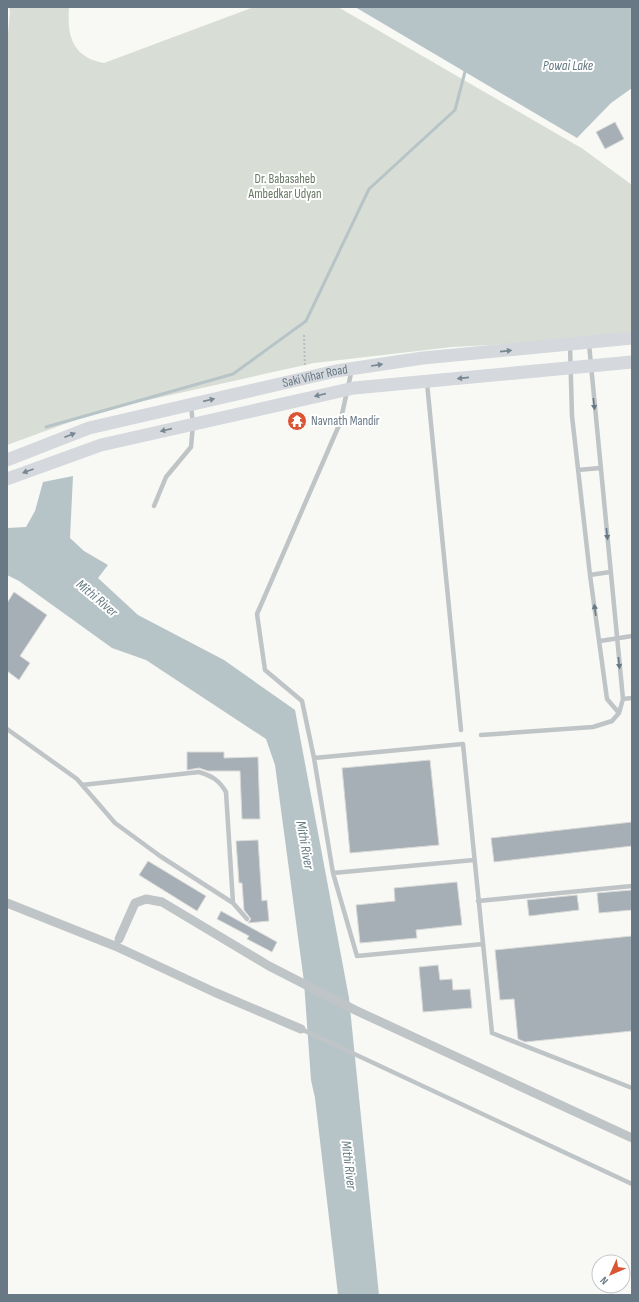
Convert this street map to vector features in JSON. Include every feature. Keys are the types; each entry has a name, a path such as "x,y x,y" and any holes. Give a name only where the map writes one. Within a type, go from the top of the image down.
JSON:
{"main road":[{"name":"Saki Vihar Road","path":"7,460 89,428 306,378 352,369 423,358 632,338"},
{"name":"Saki Vihar Road","path":"7,478 101,445 347,389 632,362"},
{"path":"128,419 132,438"},
{"path":"45,445 50,463"}],"street":[{"path":"119,939 135,903 146,899 162,902 268,966 355,1010 632,1138"},
{"path":"7,903 115,946 214,992 301,1029"}],"lane":[{"path":"481,735 593,727 612,721 619,713 623,699 590,366 589,342"},
{"path":"570,344 572,416 590,575 607,699 619,713"},
{"path":"352,369 340,423 257,614 265,670 302,702 314,758 333,873 357,956 483,944"},
{"path":"426,381 461,730"},
{"path":"154,506 166,477 191,447 193,424 191,405"},
{"path":"578,470 600,468"},
{"path":"590,575 610,572"},
{"path":"600,641 632,636"},
{"path":"623,699 632,698"},
{"path":"7,729 77,779 115,823 160,856 233,903 247,919"},
{"path":"314,758 463,744 492,1033 632,1088"},
{"path":"82,785 199,772 213,777 221,783 226,792 233,903"},
{"path":"333,873 474,860"},
{"path":"478,900 632,886"},
{"path":"301,1029 632,1184"}],"path":[{"path":"304,335 306,378"}],"green space":[{"name":"Dr. Babasaheb Ambedkar Udyan","path":"9,7 69,7 69,27 74,44 85,56 104,63 254,7 338,7 583,149 632,185 632,338 452,347 314,363 103,410 7,445 7,45 10,12"}],"water":[{"name":"Powai Lake","path":"355,7 632,7 632,88 611,103 577,138"},
{"name":"Mithi River","path":"73,476 70,538 84,551 108,565 98,578 138,615 224,660 295,710 349,998 379,1295 338,1295 315,1098 311,1080 304,982 275,765 266,739 146,660 112,648 19,581 7,575 7,528 26,527 35,511 43,482"}],"building":[{"path":"615,122 624,139 605,149 596,132"},
{"path":"14,592 47,615 20,656 30,663 19,680 7,671 7,603"},
{"path":"187,752 224,752 224,758 258,757 260,819 242,819 240,771 208,771 199,768 187,770"},
{"path":"430,760 439,845 350,853 342,768"},
{"path":"632,822 632,846 494,862 491,838"},
{"path":"258,840 262,901 267,900 269,921 248,923 251,919 244,910 242,883 239,883 236,841"},
{"path":"148,861 206,896 197,911 139,875"},
{"path":"457,882 462,925 416,930 417,938 360,943 356,905 395,901 394,888"},
{"path":"632,890 632,910 599,913 597,893"},
{"path":"577,895 579,910 529,916 527,900"},
{"path":"221,911 277,942 272,952 247,939 249,936 217,919"},
{"path":"632,936 632,1031 525,1042 518,1039 514,999 500,1000 495,950"},
{"path":"438,965 440,980 452,979 453,990 470,989 472,1008 423,1012 419,967"}],"waterway":[{"path":"46,427 233,374 306,321 369,189 455,110 466,68"}],"place":[{"name":"Navnath Mandir","path":"297,421"}]}
